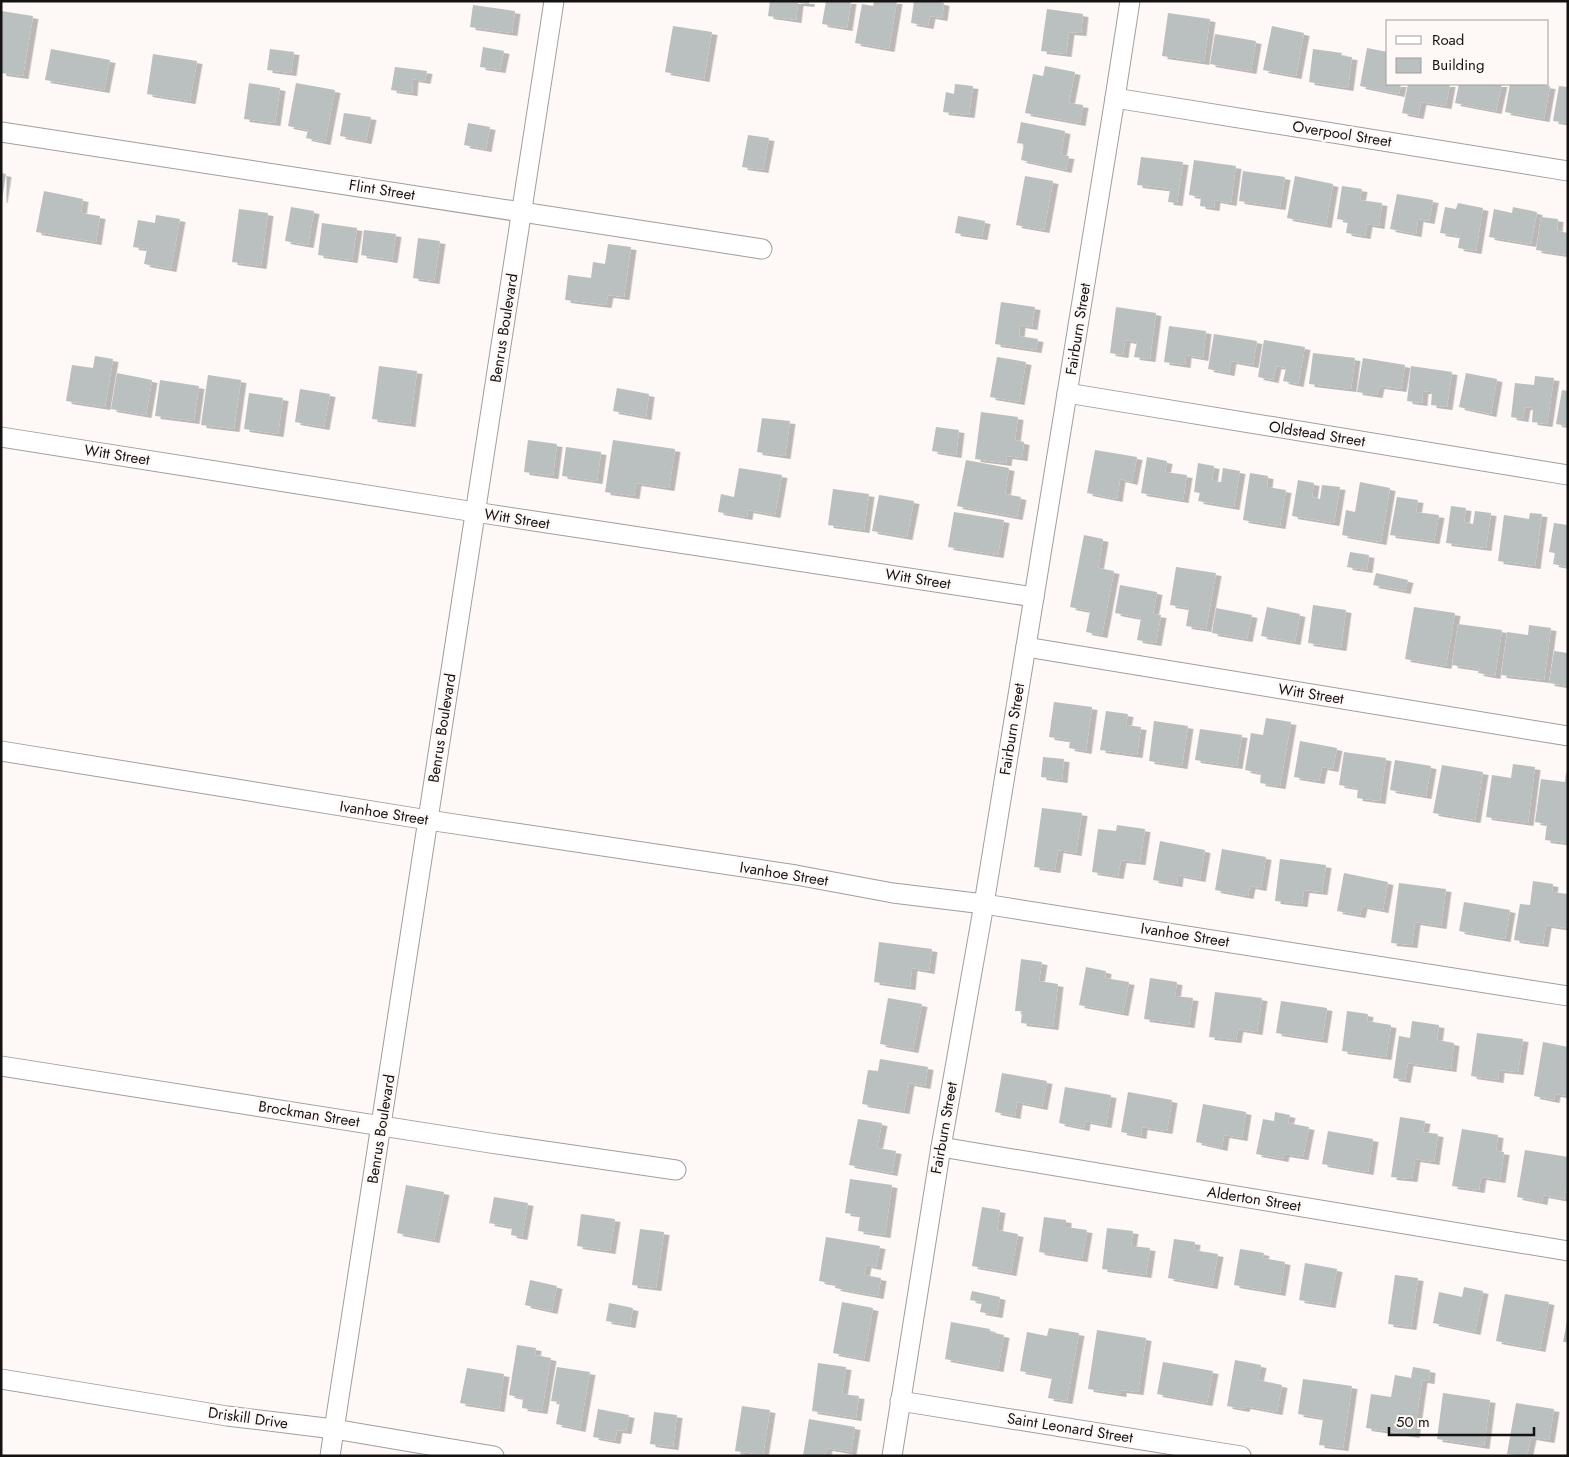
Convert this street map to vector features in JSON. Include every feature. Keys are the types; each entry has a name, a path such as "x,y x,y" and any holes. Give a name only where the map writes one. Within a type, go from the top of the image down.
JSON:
{"street":[{"name":"Benrus Boulevard","path":"330,1456 554,1"},
{"name":"Fairburn Street","path":"892,1456 941,1147 984,904 1116,98 1130,1"},
{"name":"Overpool Street","path":"1116,98 1568,171"},
{"name":"Flint Street","path":"1,132 762,249"},
{"name":"Oldstead Street","path":"1067,393 1568,475"},
{"name":"Witt Street","path":"1,437 475,512 1034,597"},
{"name":"Witt Street","path":"1026,647 1568,736"},
{"name":"Ivanhoe Street","path":"1,751 428,820 796,875 893,893 984,904 1568,996"},
{"name":"Brockman Street","path":"1,1066 676,1170"},
{"name":"Alderton Street","path":"941,1147 1568,1251"},
{"name":"Driskill Drive","path":"1,1379 227,1416 334,1429 494,1456"},
{"name":"Saint Leonard Street","path":"900,1401 1241,1456"}],"building":[{"path":"770,1 809,1 809,4 798,3 796,20 768,16"},
{"path":"826,1 851,1 847,28 822,24"},
{"path":"874,1 897,1 889,49 855,43 862,4 873,6"},
{"path":"914,1 944,3 942,18 930,16 928,26 911,23"},
{"path":"473,5 515,11 512,33 470,27"},
{"path":"1047,9 1083,14 1081,33 1069,32 1066,54 1041,51"},
{"path":"1,11 33,16 23,76 1,73"},
{"path":"1168,13 1210,19 1204,62 1162,56"},
{"path":"673,26 712,32 704,79 665,72"},
{"path":"1272,26 1304,33 1296,76 1263,70"},
{"path":"1215,34 1256,41 1251,71 1210,64"},
{"path":"483,47 504,51 500,70 480,67"},
{"path":"1367,48 1386,52 1386,85 1401,85 1399,94 1360,86"},
{"path":"51,49 110,60 104,90 45,80"},
{"path":"270,49 294,52 291,73 267,70"},
{"path":"1313,49 1342,53 1341,56 1352,57 1348,88 1309,82"},
{"path":"153,54 197,61 190,101 147,94"},
{"path":"1045,66 1075,72 1069,103 1083,105 1080,123 1025,113 1033,74 1043,76"},
{"path":"395,67 427,71 425,81 413,79 412,93 391,90"},
{"path":"249,83 280,88 275,123 244,119"},
{"path":"296,83 335,90 325,142 306,138 308,130 288,126"},
{"path":"955,84 973,86 969,115 943,112 946,92 954,94"},
{"path":"1408,85 1450,85 1446,106 1421,102 1418,116 1402,113"},
{"path":"1459,85 1502,85 1496,111 1455,103"},
{"path":"1510,85 1550,86 1544,119 1505,112"},
{"path":"1559,86 1568,87 1568,123 1553,121"},
{"path":"344,113 371,117 366,141 340,136"},
{"path":"1021,122 1065,131 1061,155 1069,156 1066,170 1021,160 1024,144 1017,143"},
{"path":"468,123 490,127 486,149 464,145"},
{"path":"748,135 769,138 763,170 742,167"},
{"path":"1141,157 1183,162 1177,203 1168,202 1170,189 1137,185"},
{"path":"1194,160 1236,166 1231,203 1215,200 1214,208 1200,206 1201,197 1189,195"},
{"path":"1243,171 1285,177 1280,207 1239,201"},
{"path":"1,173 6,174 2,200 1,200"},
{"path":"1025,176 1053,181 1044,230 1016,225"},
{"path":"1295,176 1333,184 1326,225 1287,218"},
{"path":"1342,186 1362,189 1360,200 1382,203 1379,226 1367,224 1365,236 1346,233 1348,221 1337,219"},
{"path":"44,191 83,199 81,213 100,216 96,242 36,232"},
{"path":"1397,194 1433,200 1429,221 1418,219 1416,234 1390,229"},
{"path":"1458,203 1483,208 1476,251 1458,248 1460,236 1440,233 1445,207 1456,209"},
{"path":"291,207 314,211 308,245 285,241"},
{"path":"1513,207 1537,212 1531,244 1489,237 1494,209 1512,213"},
{"path":"239,209 268,213 261,266 232,262"},
{"path":"156,215 180,219 171,269 144,264 147,249 133,247 138,220 155,223"},
{"path":"958,216 985,221 982,237 955,233"},
{"path":"1541,217 1558,219 1557,231 1568,233 1568,255 1536,250"},
{"path":"322,223 357,228 352,260 318,255"},
{"path":"364,230 396,234 392,260 361,255"},
{"path":"418,238 440,241 434,281 413,278"},
{"path":"608,244 631,247 624,297 608,295 606,305 565,300 568,275 591,278 593,262 605,264"},
{"path":"1001,302 1035,307 1032,327 1020,325 1019,336 1038,339 1036,350 995,344"},
{"path":"1116,307 1156,313 1150,359 1134,357 1137,342 1125,340 1123,355 1110,353"},
{"path":"1169,326 1206,331 1203,358 1186,355 1185,365 1164,362"},
{"path":"1214,334 1257,341 1253,365 1231,361 1229,373 1208,369"},
{"path":"1264,340 1305,347 1298,384 1283,381 1286,368 1276,366 1273,380 1258,377"},
{"path":"1313,353 1355,358 1351,389 1309,384"},
{"path":"95,356 113,359 105,407 66,401 72,365 93,368"},
{"path":"997,357 1026,362 1019,402 990,397"},
{"path":"1363,358 1405,365 1401,389 1379,386 1377,395 1357,392"},
{"path":"379,366 417,371 410,424 372,419"},
{"path":"1411,366 1452,372 1447,407 1431,405 1432,392 1423,391 1422,403 1407,401"},
{"path":"117,373 152,380 146,415 111,409"},
{"path":"1466,373 1497,379 1491,414 1459,407"},
{"path":"208,375 241,380 234,429 201,425"},
{"path":"1535,376 1554,378 1547,424 1532,422 1533,408 1525,407 1523,419 1511,417 1515,383 1534,385"},
{"path":"160,380 199,386 194,421 155,416"},
{"path":"617,388 649,394 646,417 613,411"},
{"path":"300,389 330,394 324,427 295,422"},
{"path":"1562,390 1568,391 1568,426 1556,424"},
{"path":"249,393 283,398 278,434 244,429"},
{"path":"981,412 1018,417 1015,440 1024,442 1022,458 1007,456 1006,463 975,459"},
{"path":"762,418 790,421 785,456 757,452"},
{"path":"936,427 959,430 956,455 932,451"},
{"path":"528,440 557,444 553,476 524,472"},
{"path":"613,440 675,449 669,488 636,483 634,496 605,492"},
{"path":"566,447 601,452 597,481 562,476"},
{"path":"1095,450 1137,457 1132,482 1120,479 1117,499 1087,493"},
{"path":"1147,457 1167,461 1165,472 1187,475 1183,500 1141,493"},
{"path":"966,460 1009,468 1005,494 1021,497 1017,517 957,506"},
{"path":"1198,463 1214,466 1212,481 1221,482 1223,468 1240,471 1234,507 1198,501 1200,493 1194,492"},
{"path":"739,468 782,475 775,515 748,510 747,517 718,512 721,494 734,497"},
{"path":"1250,473 1268,476 1267,487 1286,490 1280,526 1243,520"},
{"path":"1298,480 1314,483 1312,497 1320,499 1322,485 1340,487 1334,523 1292,516"},
{"path":"1360,482 1390,488 1381,542 1342,535 1346,510 1355,512"},
{"path":"833,489 869,494 864,530 828,525"},
{"path":"879,495 914,501 907,537 872,531"},
{"path":"1397,497 1418,500 1416,512 1439,515 1434,541 1390,535"},
{"path":"1451,506 1466,508 1464,522 1473,524 1475,511 1491,513 1486,548 1446,543"},
{"path":"954,512 1004,520 998,555 948,547"},
{"path":"1530,513 1542,514 1535,566 1498,561 1504,515 1529,519"},
{"path":"1554,523 1568,525 1568,567 1553,564 1555,553 1549,552"},
{"path":"1084,535 1103,539 1098,568 1114,571 1102,635 1086,632 1090,611 1070,607"},
{"path":"1350,552 1369,555 1367,570 1347,567"},
{"path":"1176,567 1216,573 1206,629 1186,626 1189,608 1170,605"},
{"path":"1376,573 1408,580 1405,591 1373,585"},
{"path":"1120,585 1157,592 1153,614 1161,615 1156,643 1137,640 1141,618 1115,613"},
{"path":"1313,605 1346,610 1341,648 1308,643"},
{"path":"1267,607 1300,614 1295,642 1261,636"},
{"path":"1414,607 1455,613 1446,666 1405,659"},
{"path":"1216,608 1252,615 1247,639 1212,633"},
{"path":"1458,624 1502,630 1495,676 1478,673 1479,669 1452,665"},
{"path":"1529,625 1551,628 1544,680 1501,675 1507,632 1528,635"},
{"path":"1554,651 1568,653 1568,686 1549,683"},
{"path":"1054,702 1092,707 1086,751 1069,748 1070,740 1049,737"},
{"path":"1106,711 1128,714 1126,725 1141,727 1137,755 1100,750"},
{"path":"1266,718 1291,722 1280,786 1260,783 1261,773 1245,770 1251,733 1263,735"},
{"path":"1154,721 1188,726 1182,766 1149,761"},
{"path":"1200,729 1242,735 1237,766 1195,760"},
{"path":"1300,741 1337,748 1333,769 1322,767 1319,781 1294,777"},
{"path":"1344,752 1386,758 1380,801 1357,798 1358,788 1339,785"},
{"path":"1043,757 1064,759 1062,780 1041,777"},
{"path":"1395,760 1431,766 1426,796 1390,790"},
{"path":"1513,764 1535,767 1528,823 1486,817 1492,775 1511,778"},
{"path":"1442,765 1483,772 1475,820 1433,813"},
{"path":"1566,773 1568,774 1568,843 1545,840 1547,824 1535,822 1541,779 1565,782"},
{"path":"1042,808 1082,813 1076,853 1058,850 1055,870 1034,867"},
{"path":"1117,825 1145,829 1140,862 1121,860 1118,876 1092,872 1098,829 1116,831"},
{"path":"1160,841 1205,850 1200,879 1178,875 1177,884 1153,880"},
{"path":"1222,849 1266,857 1261,888 1250,886 1248,896 1215,890"},
{"path":"1280,859 1326,865 1322,892 1304,890 1302,904 1275,901"},
{"path":"1344,873 1388,882 1383,910 1362,906 1360,915 1337,911"},
{"path":"1533,881 1553,884 1552,892 1568,894 1567,928 1546,925 1543,944 1514,940 1520,904 1530,905"},
{"path":"1399,883 1446,889 1441,926 1415,922 1412,945 1391,943"},
{"path":"1464,902 1510,910 1505,939 1459,931"},
{"path":"879,942 932,949 929,971 912,968 910,987 874,982"},
{"path":"1021,959 1042,962 1039,981 1058,984 1053,1027 1021,1023 1022,1011 1015,1011"},
{"path":"1086,967 1106,971 1105,978 1129,982 1123,1013 1079,1005"},
{"path":"1150,978 1177,982 1175,996 1193,998 1189,1025 1144,1019"},
{"path":"1215,992 1262,998 1257,1032 1238,1029 1236,1040 1209,1037"},
{"path":"888,998 922,1004 913,1050 880,1044"},
{"path":"1281,1001 1327,1008 1322,1040 1276,1033"},
{"path":"1347,1011 1368,1014 1367,1021 1391,1025 1386,1057 1342,1051"},
{"path":"1412,1021 1439,1025 1437,1040 1454,1043 1451,1069 1408,1063 1405,1080 1393,1078 1399,1036 1410,1038"},
{"path":"1477,1033 1523,1039 1518,1072 1499,1070 1498,1080 1471,1076"},
{"path":"1543,1042 1568,1047 1566,1059 1568,1060 1568,1096 1555,1094 1554,1100 1534,1096"},
{"path":"880,1059 928,1067 925,1086 909,1083 904,1111 862,1104 868,1070 878,1071"},
{"path":"1002,1073 1047,1081 1042,1107 1017,1102 1015,1116 995,1112"},
{"path":"1065,1087 1111,1095 1106,1125 1085,1121 1084,1128 1059,1123"},
{"path":"1128,1092 1172,1100 1167,1131 1142,1127 1141,1136 1121,1132"},
{"path":"1203,1104 1246,1112 1242,1138 1224,1135 1222,1148 1196,1142"},
{"path":"1275,1112 1290,1115 1288,1123 1309,1127 1303,1157 1284,1154 1283,1159 1256,1154 1263,1119 1274,1121"},
{"path":"1400,1117 1425,1121 1423,1132 1438,1134 1434,1162 1415,1159 1412,1179 1391,1177"},
{"path":"858,1119 882,1123 877,1148 896,1151 892,1173 849,1165"},
{"path":"1462,1129 1498,1135 1496,1151 1504,1152 1500,1180 1481,1177 1479,1190 1452,1186"},
{"path":"1328,1131 1373,1139 1368,1172 1322,1164"},
{"path":"1525,1150 1568,1157 1568,1178 1564,1199 1543,1195 1542,1202 1517,1197"},
{"path":"850,1179 892,1185 885,1235 858,1231 860,1215 845,1213"},
{"path":"406,1185 444,1192 434,1240 397,1233"},
{"path":"494,1197 528,1203 522,1237 511,1235 512,1227 489,1223"},
{"path":"982,1207 1000,1210 997,1230 1018,1234 1011,1273 972,1266"},
{"path":"581,1214 615,1219 610,1251 577,1246"},
{"path":"1044,1217 1066,1220 1066,1227 1087,1230 1082,1259 1039,1252"},
{"path":"1107,1228 1133,1231 1131,1246 1150,1248 1146,1275 1102,1269"},
{"path":"640,1229 664,1232 656,1288 632,1285"},
{"path":"826,1237 880,1246 876,1267 866,1265 864,1275 881,1278 878,1296 835,1288 836,1284 819,1281"},
{"path":"1174,1239 1195,1242 1194,1250 1218,1254 1212,1286 1168,1278"},
{"path":"1240,1249 1264,1253 1263,1258 1285,1262 1280,1293 1234,1285"},
{"path":"1305,1263 1337,1269 1330,1305 1299,1300"},
{"path":"1395,1275 1418,1278 1411,1327 1388,1324"},
{"path":"530,1280 557,1286 552,1311 525,1305"},
{"path":"1464,1287 1483,1291 1475,1332 1433,1323 1439,1292 1462,1297"},
{"path":"972,1291 1000,1297 997,1315 980,1312 982,1302 970,1300"},
{"path":"1505,1294 1549,1302 1540,1349 1496,1341"},
{"path":"842,1302 873,1308 864,1359 833,1353"},
{"path":"609,1303 633,1308 630,1325 606,1321"},
{"path":"1567,1321 1568,1342 1563,1342"},
{"path":"951,1322 990,1329 990,1332 1004,1335 998,1369 945,1359"},
{"path":"1049,1328 1079,1333 1067,1401 1048,1398 1052,1377 1020,1371 1027,1332 1047,1336"},
{"path":"1097,1330 1146,1338 1138,1392 1121,1390 1121,1394 1088,1389"},
{"path":"517,1345 536,1348 535,1355 551,1358 542,1411 522,1408 523,1398 509,1395"},
{"path":"1235,1360 1261,1365 1258,1380 1282,1385 1277,1412 1245,1406 1244,1409 1227,1406"},
{"path":"1163,1362 1213,1371 1207,1403 1157,1394"},
{"path":"818,1363 846,1367 842,1394 859,1396 856,1418 812,1411"},
{"path":"557,1367 590,1372 580,1429 556,1424 560,1402 551,1401"},
{"path":"1413,1367 1430,1370 1429,1381 1422,1380 1414,1435 1366,1428 1371,1394 1391,1397 1395,1375 1411,1378"},
{"path":"467,1368 504,1374 499,1409 460,1403"},
{"path":"1303,1379 1352,1386 1343,1448 1319,1445 1323,1418 1298,1414"},
{"path":"1443,1393 1490,1400 1484,1446 1437,1439"},
{"path":"1516,1403 1554,1409 1549,1440 1531,1437 1527,1456 1507,1454"},
{"path":"742,1406 770,1410 763,1455 735,1451"},
{"path":"598,1409 629,1415 626,1431 617,1430 615,1441 593,1437"},
{"path":"654,1412 677,1415 673,1447 650,1444"},
{"path":"809,1419 855,1427 851,1452 827,1448 825,1456 803,1456"}]}
